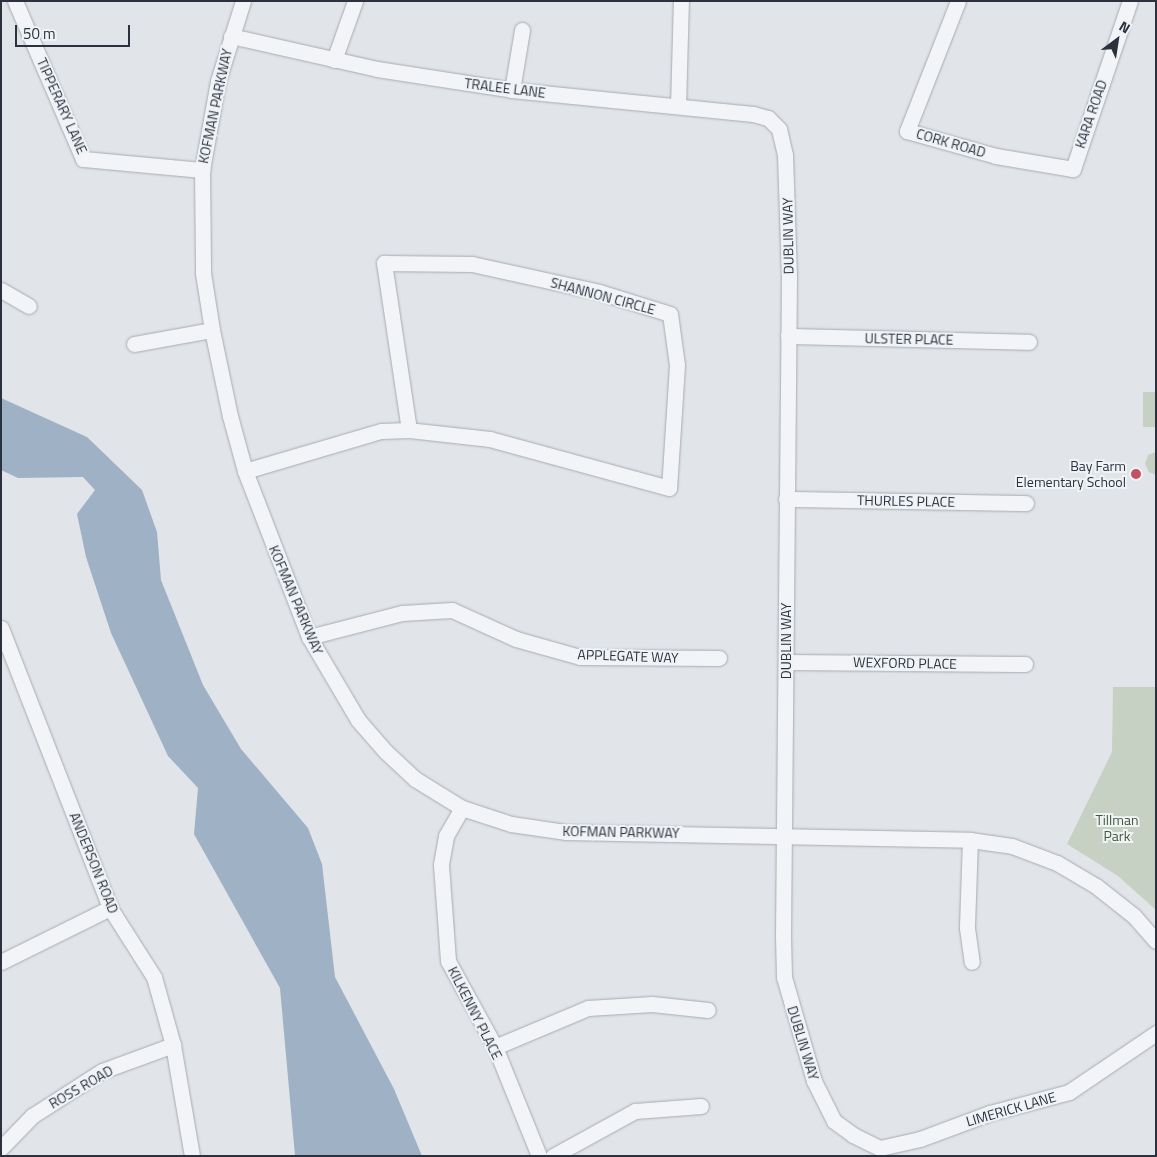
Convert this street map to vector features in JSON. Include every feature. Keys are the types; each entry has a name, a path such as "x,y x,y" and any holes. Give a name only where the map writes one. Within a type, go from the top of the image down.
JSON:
{"street":[{"name":"TIPPERARY LANE","path":"16,1 83,159 202,170"},
{"name":"KOFMAN PARKWAY","path":"243,1 216,90 202,170 203,273 212,330 245,471 308,637 358,720 385,751 415,779 462,808 511,824 566,832 970,840 1012,846 1057,863 1096,886 1126,910 1156,941"},
{"path":"334,60 355,1"},
{"path":"678,106 682,1"},
{"name":"CORK ROAD","path":"958,1 907,131 996,156 1072,169"},
{"name":"KARA ROAD","path":"1072,169 1130,1"},
{"path":"512,90 522,30"},
{"name":"TRALEE LANE","path":"231,36 334,60 512,90 753,114 768,118 779,128"},
{"name":"DUBLIN WAY","path":"779,128 784,141 787,199 788,336 784,977 814,1081 834,1121 853,1135"},
{"name":"SHANNON CIRCLE","path":"245,471 381,431 409,430 490,439 669,488 677,365 670,314 599,292 472,264 384,263 409,430"},
{"path":"1,290 29,306"},
{"path":"134,344 212,330"},
{"name":"ULSTER PLACE","path":"788,336 1029,342"},
{"name":"THURLES PLACE","path":"786,499 1026,503"},
{"name":"APPLEGATE WAY","path":"308,637 402,613 452,610 516,639 580,657 719,658"},
{"name":"ANDERSON ROAD","path":"1,628 110,908 154,977 173,1045 192,1156"},
{"name":"WEXFORD PLACE","path":"786,662 1025,664"},
{"name":"KILKENNY PLACE","path":"462,808 446,836 441,865 448,961 495,1047 539,1156"},
{"path":"970,840 967,928 972,962"},
{"path":"1,962 110,908"},
{"path":"495,1047 588,1008 652,1004 708,1010"},
{"name":"LIMERICK LANE","path":"853,1135 880,1148 920,1139 990,1113 1069,1092 1156,1033"},
{"name":"ROSS ROAD","path":"1,1148 32,1116 102,1071 173,1045"},
{"path":"553,1156 635,1111 701,1106"}],"green space":[{"path":"1143,392 1156,392 1156,427 1143,427"},
{"path":"1156,452 1156,475 1149,472 1145,464 1148,455"},
{"name":"Tillman Park","path":"1113,687 1156,687 1156,910 1118,876 1067,844 1112,752"}],"water":[{"path":"1,398 87,437 142,490 157,532 161,580 203,685 241,749 308,828 322,864 335,977 394,1089 422,1156 295,1156 280,988 194,834 198,788 168,756 111,633 86,557 77,514 95,490 83,477 18,478 1,470"}],"place":[{"name":"Bay Farm Elementary School","path":"1136,474"}]}
